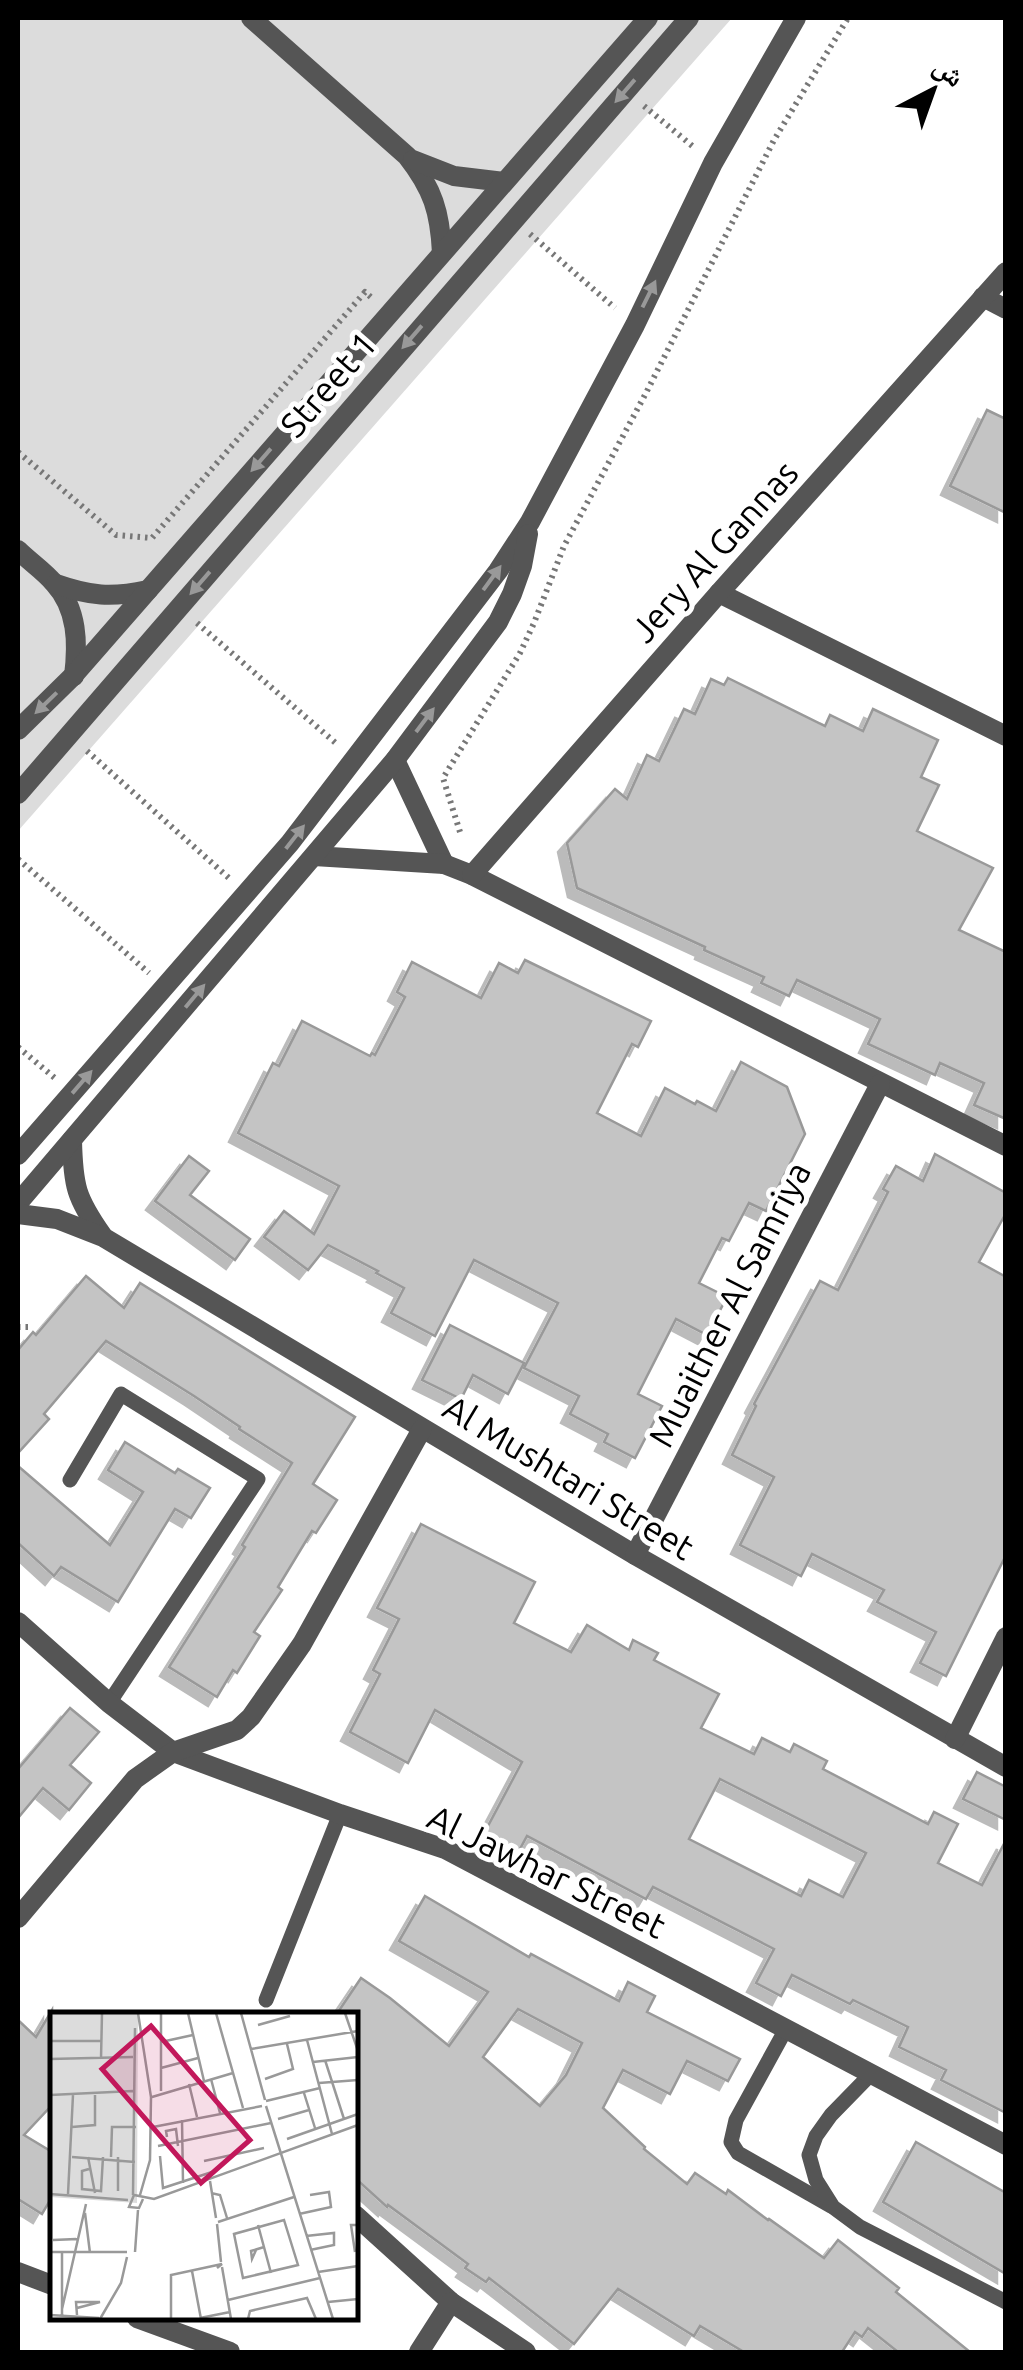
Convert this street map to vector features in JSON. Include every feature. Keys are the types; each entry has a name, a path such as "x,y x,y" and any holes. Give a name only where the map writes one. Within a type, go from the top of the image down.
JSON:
{"street":[{"path":"251,18 407,156 435,201 442,253"},
{"name":"Street 1","path":"18,730 74,676 648,18"},
{"name":"Street 1","path":"18,794 689,18"},
{"path":"18,1155 290,843 498,571 530,522 634,325 712,163 796,18"},
{"path":"407,156 454,176 504,182"},
{"name":"Jery Al Gannas","path":"472,875 1006,272"},
{"path":"984,297 1006,309"},
{"path":"18,1203 396,760 498,622 522,566 530,522"},
{"path":"18,550 56,584 67,603 77,647 74,676"},
{"path":"56,584 101,596 148,590"},
{"path":"719,593 1006,736"},
{"path":"396,760 444,864"},
{"path":"314,856 444,864 472,875 1006,1146"},
{"name":"Muaither Al Samriya","path":"636,1555 880,1084"},
{"name":"Al Mushtari Street","path":"72,1140 76,1192 103,1237"},
{"name":"Al Mushtari Street","path":"18,1214 57,1219 103,1237 636,1555 1006,1768"},
{"path":"18,1918 135,1779 173,1752 237,1730 251,1717 302,1644 422,1428"},
{"name":"Al Jawhar Street","path":"18,1622 173,1752 445,1850 1006,2145"},
{"path":"955,1739 1006,1637"},
{"path":"358,2218 451,2302 526,2352"},
{"path":"18,2272 50,2285"},
{"path":"420,2352 451,2302"},
{"path":"142,2320 230,2352"}],"lane":[{"path":"70,1480 121,1394 258,1479 109,1702"},
{"path":"266,2000 340,1814"},
{"path":"786,2029 736,2120 731,2142 738,2153 833,2207 860,2227 1006,2302"},
{"path":"833,2207 816,2180 808,2155 831,2115 871,2074"}],"path":[{"path":"444,864 462,839 443,778 520,653 564,546 774,140 848,18"},
{"path":"625,90 712,163"},
{"path":"514,220 634,325"},
{"path":"18,452 116,535 152,538 365,292 389,314"},
{"path":"179,607 354,759"},
{"path":"69,734 246,893"},
{"path":"18,860 164,987"},
{"path":"18,1047 72,1092"},
{"path":"18,1328 29,1327"}],"shaded area":[{"path":"18,18 732,18 18,831"}],"building":[{"path":"987,410 1006,419 1006,513 950,486"},
{"path":"728,678 825,726 830,715 863,731 873,709 938,740 921,777 939,785 917,831 993,868 959,930 1006,952 1006,1119 974,1105 984,1083 940,1063 935,1075 868,1044 880,1019 797,980 789,996 761,983 764,977 577,888 567,843 615,789 627,799 647,755 659,761 684,709 695,714 711,679 724,685"},
{"path":"525,960 651,1021 638,1047 632,1044 597,1113 641,1136 665,1088 716,1111 741,1062 787,1087 805,1134 766,1211 749,1203 729,1241 722,1238 699,1283 727,1297 707,1335 676,1319 638,1394 662,1406 635,1458 604,1442 608,1434 570,1414 579,1396 524,1368 558,1303 474,1260 435,1336 391,1313 404,1288 328,1245 308,1270 264,1237 284,1211 314,1234 339,1186 238,1133 273,1063 279,1066 302,1021 370,1056 375,1055 405,997 397,992 412,962 481,998 499,963 518,973"},
{"path":"935,1154 1006,1193 1006,1213 979,1262 1006,1277 1006,1555 946,1676 920,1663 936,1632 877,1602 884,1590 812,1554 801,1576 740,1545 774,1477 732,1455 754,1404 820,1281 838,1290 888,1192 883,1189 896,1166 923,1181"},
{"path":"189,1156 209,1171 190,1195 250,1239 235,1260 155,1201"},
{"path":"86,1276 124,1308 140,1283 355,1417 313,1484 337,1500 316,1533 312,1531 278,1587 282,1590 254,1632 260,1636 217,1697 169,1667 245,1547 242,1545 292,1463 106,1341 44,1414 49,1419 18,1453 18,1350 33,1332 36,1335"},
{"path":"450,1325 524,1363 508,1394 473,1375 461,1399 422,1380"},
{"path":"125,1442 175,1473 178,1469 210,1488 191,1518 175,1509 118,1602 61,1567 54,1576 18,1543 18,1466 110,1545 143,1492 108,1470"},
{"path":"421,1524 535,1582 514,1623 571,1652 587,1625 629,1650 633,1640 658,1653 654,1660 719,1694 701,1728 754,1754 762,1738 790,1752 794,1744 827,1761 823,1769 928,1824 934,1812 958,1824 938,1863 982,1885 1006,1840 1006,2113 941,2080 946,2070 899,2047 908,2027 792,1975 781,1996 756,1983 774,1949 653,1887 646,1899 527,1836 514,1860 480,1841 522,1762 435,1710 408,1763 350,1732 380,1674 373,1670 399,1619 377,1608","holes":["720,1779 866,1853 843,1897 809,1880 801,1896 689,1839"]},
{"path":"70,1708 99,1732 70,1765 91,1783 69,1810 43,1788 18,1818 18,1769"},
{"path":"977,1772 1006,1787 1006,1820 963,1799"},
{"path":"425,1896 529,1957 531,1954 619,2001 628,1982 655,1996 647,2012 740,2059 728,2081 687,2061 670,2094 623,2070 603,2108 687,2184 695,2173 726,2194 728,2190 824,2258 838,2240 970,2352 898,2352 868,2328 862,2337 855,2332 842,2352 744,2352 700,2326 694,2336 618,2289 574,2344 489,2278 486,2282 465,2268 468,2264 387,2207 358,2181 358,2012 338,2012 361,1978 449,2046 488,1992 399,1941","holes":["518,2009 582,2043 566,2075 540,2106 483,2057"]},
{"path":"50,2013 50,2107 24,2135 50,2151 50,2200 42,2214 18,2199 18,2020 36,2037"},
{"path":"916,2142 1006,2193 1006,2274 883,2202"}]}
